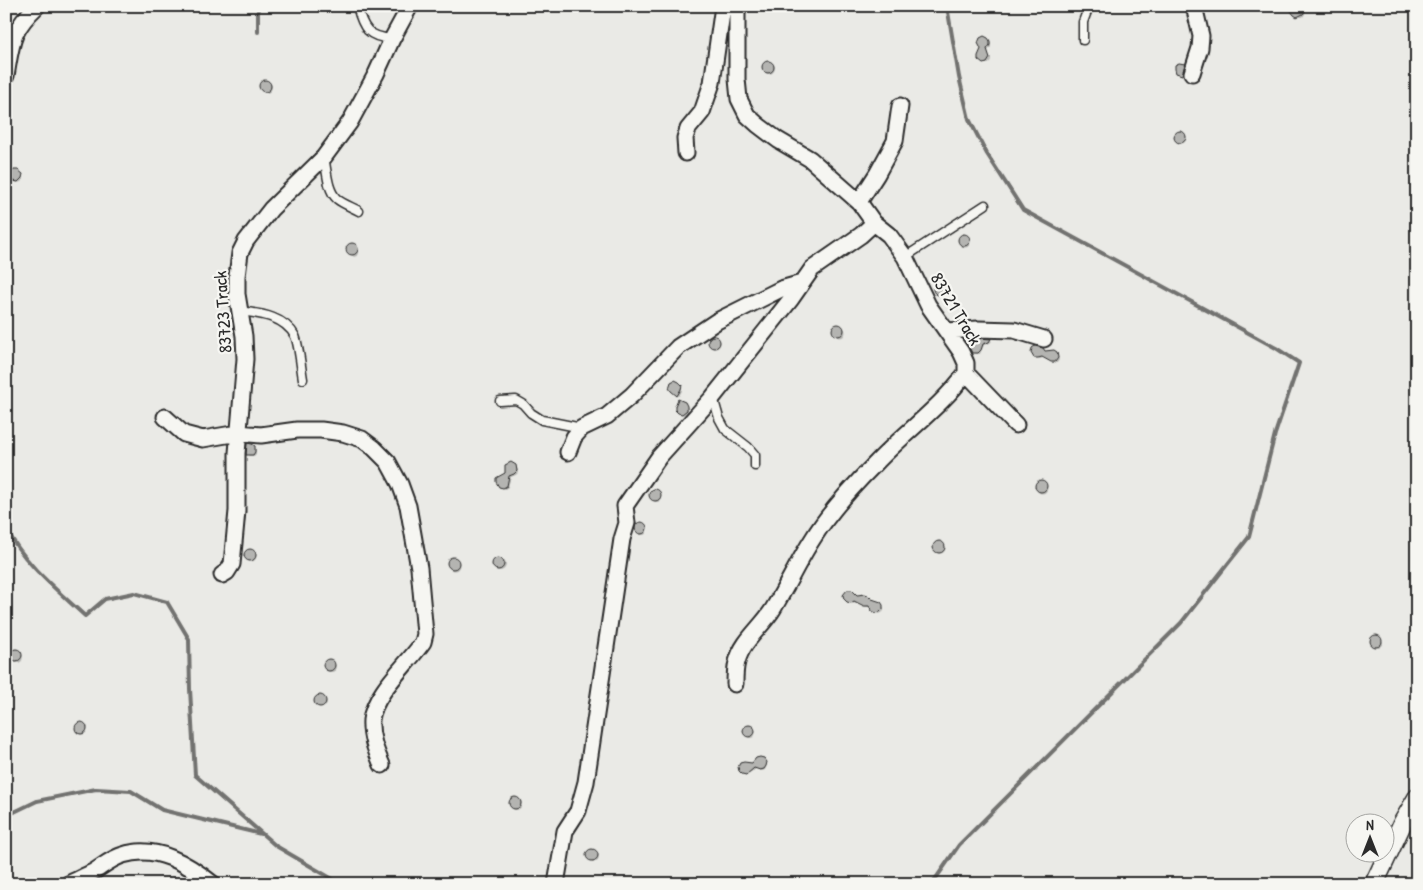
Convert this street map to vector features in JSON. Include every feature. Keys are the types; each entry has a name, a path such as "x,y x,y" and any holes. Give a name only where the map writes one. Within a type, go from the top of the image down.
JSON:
{"street":[{"path":"6,76 14,35 22,22 37,6"},
{"name":"83723 Track","path":"222,575 231,568 233,560 237,511 238,433 245,359 244,336 237,294 238,260 246,241 280,199 324,157 350,122 410,6"},
{"path":"686,153 685,138 688,129 702,112 712,83 723,6"},
{"name":"83721 Track","path":"735,6 737,14 739,99 747,115 758,126 778,140 810,159 859,202 905,257 928,305 947,331 966,363 966,373 943,401 875,463 829,516 812,539 769,614 741,651 737,662 735,684"},
{"path":"1192,73 1200,48 1201,36 1194,6"},
{"path":"859,202 878,174 895,141 900,106"},
{"path":"556,884 565,831 578,811 586,782 622,539 626,523 625,506 658,457 713,398 791,299 812,269 861,235 874,222"},
{"path":"568,452 574,438 582,428 607,416 632,395 678,347 717,321 781,289 802,283"},
{"path":"947,331 978,328 1014,330 1044,339"},
{"path":"966,373 1016,425"},
{"path":"165,417 184,434 203,439 238,433 261,435 297,430 321,430 343,433 362,439 388,462 400,484 408,506 419,568 425,634 423,642 382,693 374,708 371,730 375,749 382,765"},
{"path":"1374,884 1403,822 1417,798"},
{"path":"68,884 123,855 146,851 174,860 199,872 213,884"}],"lane":[{"path":"357,6 368,31 378,38 392,39"},
{"path":"1083,40 1083,22 1089,6"},
{"path":"324,157 329,186 334,195 339,201 359,211"},
{"path":"905,257 985,205"},
{"path":"240,311 263,314 274,318 291,331 296,337 303,379"},
{"path":"713,398 719,418 725,429 748,446 756,455 756,466"},
{"path":"500,402 516,400 542,420 582,428"}],"building":[{"path":"1287,6 1308,6 1303,14 1297,17"},
{"path":"984,36 990,41 987,49 990,58 987,63 983,64 978,60 981,49 978,43 980,38"},
{"path":"766,61 770,61 774,67 770,73 766,73 762,69 762,65"},
{"path":"1179,63 1185,64 1182,75 1176,73 1175,69 1175,65"},
{"path":"263,80 267,80 271,86 267,92 263,92 259,88 259,84"},
{"path":"1178,131 1182,131 1186,137 1182,143 1178,143 1174,139 1174,135"},
{"path":"14,170 18,170 23,174 18,182 6,179 6,175"},
{"path":"962,234 966,234 970,240 966,246 962,246 958,242 958,238"},
{"path":"350,243 354,243 358,249 354,255 350,255 346,251 346,247"},
{"path":"937,283 941,283 945,289 941,295 937,295 933,291 933,287"},
{"path":"836,324 840,324 844,330 840,336 836,336 832,332 832,328"},
{"path":"712,336 716,336 720,342 716,348 712,348 708,344 708,340"},
{"path":"978,338 991,339 983,344 978,353 972,353 969,347 970,344"},
{"path":"1035,346 1043,348 1045,351 1054,350 1057,352 1058,358 1055,362 1051,362 1042,357 1034,358 1031,353 1032,348"},
{"path":"675,380 682,385 677,396 669,388 671,382"},
{"path":"678,399 685,402 687,406 687,410 682,414 675,410"},
{"path":"247,443 255,446 253,455 246,455"},
{"path":"511,462 516,465 517,471 509,476 507,486 499,487 496,478 505,473 505,465"},
{"path":"1043,480 1046,481 1046,491 1039,492 1036,491 1035,484 1036,481"},
{"path":"653,489 657,489 661,495 657,501 653,501 649,497 649,493"},
{"path":"639,522 643,522 647,528 643,534 639,534 635,530 635,526"},
{"path":"937,541 941,541 945,547 941,553 937,553 933,549 933,545"},
{"path":"248,549 252,549 256,555 252,561 248,561 244,557 244,553"},
{"path":"451,557 455,557 459,563 455,569 451,569 447,565 447,561"},
{"path":"496,558 500,558 504,564 500,570 496,570 492,566 492,562"},
{"path":"847,590 852,590 857,595 868,595 872,599 881,602 883,609 876,613 869,606 864,606 854,601 851,603 847,602 843,595"},
{"path":"1374,635 1378,635 1382,641 1378,647 1374,647 1370,643 1370,639"},
{"path":"14,649 18,649 22,655 18,661 14,661 10,657 10,653"},
{"path":"327,659 331,659 335,665 331,671 327,671 323,667 323,663"},
{"path":"318,695 322,695 326,701 322,707 318,707 314,703 314,699"},
{"path":"79,722 83,722 87,728 83,734 79,734 75,730 75,726"},
{"path":"747,725 751,725 755,731 751,737 747,737 743,733 743,729"},
{"path":"756,758 764,758 767,762 764,769 754,768 746,775 739,771 740,763 752,763"},
{"path":"513,797 517,797 521,803 517,809 513,809 509,805 509,801"},
{"path":"590,849 594,849 598,855 594,861 590,861 586,857 586,853"}],"waterway":[{"path":"258,6 258,32"},
{"path":"932,884 959,845 1181,623 1249,537 1275,434 1299,363 1276,348 1023,210 987,154 969,119 959,77 947,6"},
{"path":"6,528 31,565 85,616 105,599 134,593 167,602 189,639 195,775 276,846 341,884"},
{"path":"6,816 37,801 96,789 131,791 162,810 261,834"}]}
